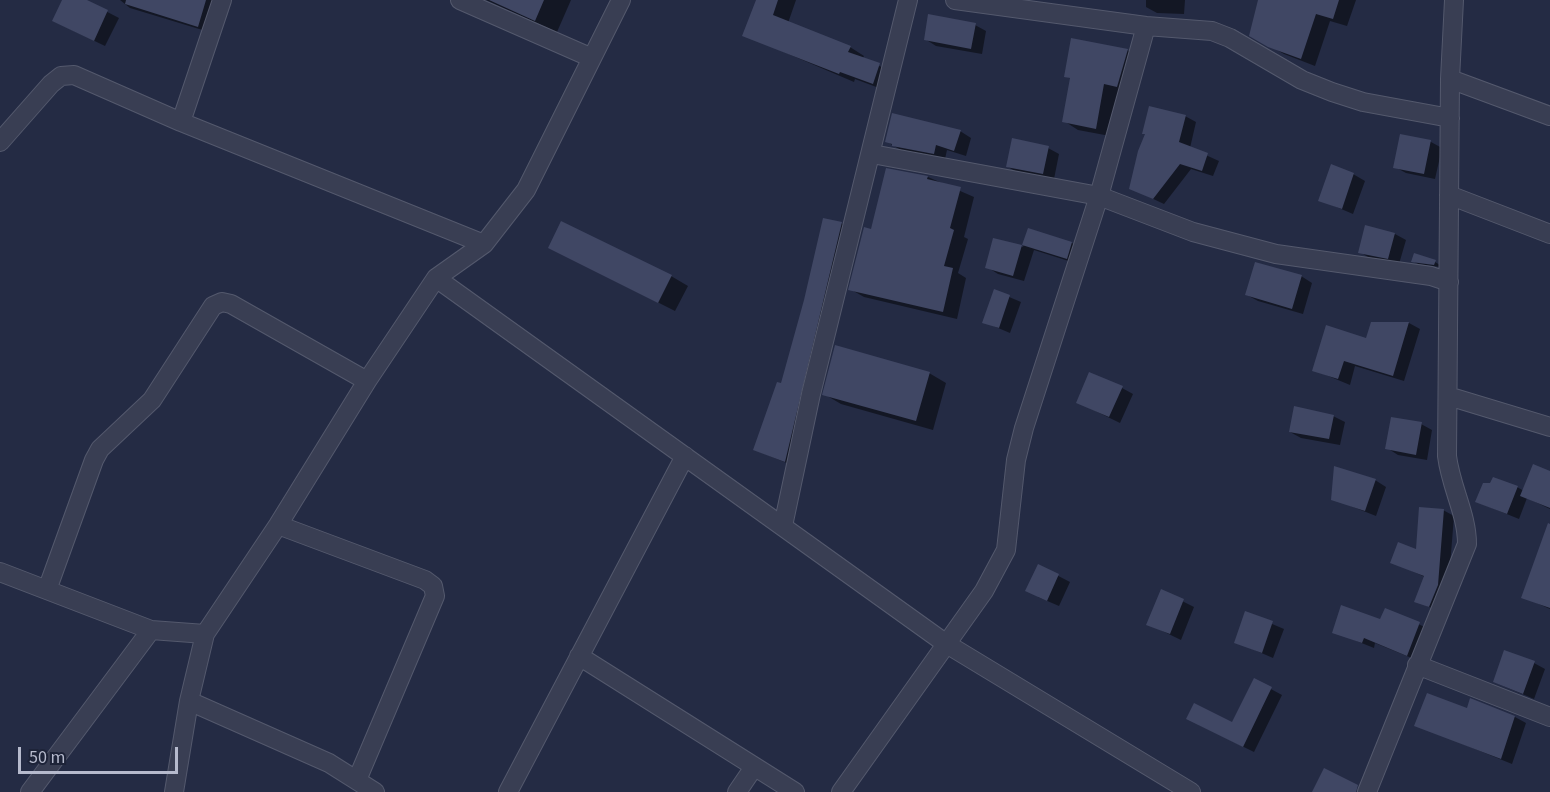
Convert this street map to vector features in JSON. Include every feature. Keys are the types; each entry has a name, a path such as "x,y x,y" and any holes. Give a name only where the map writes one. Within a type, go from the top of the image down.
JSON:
{"street":[{"path":"181,122 222,0"},
{"path":"460,0 592,58"},
{"path":"174,792 189,701 205,634 278,525 367,381 436,278 484,244 526,190 621,0"},
{"path":"783,526 811,394 872,154 908,0"},
{"path":"955,0 1146,26 1212,31 1230,38 1302,80 1332,92 1363,102 1450,118"},
{"path":"1367,792 1467,544 1467,527 1450,480 1447,456 1450,79 1454,0"},
{"path":"841,792 984,591 1006,550 1016,460 1024,428 1099,196 1146,26"},
{"path":"0,142 51,84 61,76 74,75 181,122 484,244"},
{"path":"1450,79 1550,116"},
{"path":"872,154 1099,196 1193,232 1276,254 1431,276 1449,282"},
{"path":"1449,195 1550,234"},
{"path":"436,278 945,643 1191,792"},
{"path":"48,590 94,460 100,449 152,400 213,306 222,302 231,304 367,381"},
{"path":"1448,396 1550,427"},
{"path":"508,792 685,456"},
{"path":"278,525 425,580 433,586 435,596 357,780"},
{"path":"0,572 151,630 205,634"},
{"path":"30,792 151,630"},
{"path":"579,656 795,792"},
{"path":"1417,665 1550,717"},
{"path":"189,701 329,763 375,792"},
{"path":"737,792 754,767"}],"building":[{"path":"62,0 87,0 108,10 94,41 52,21"},
{"path":"126,0 206,0 198,27 125,4"},
{"path":"489,0 544,0 535,21"},
{"path":"756,0 778,0 773,15 851,46 848,52 880,63 873,84 840,72 839,74 742,36"},
{"path":"1258,0 1339,0 1333,19 1316,14 1301,59 1268,47 1249,36"},
{"path":"928,14 976,23 971,49 924,40"},
{"path":"1071,38 1128,49 1117,87 1104,84 1096,129 1062,122 1070,78 1064,77"},
{"path":"1149,106 1186,115 1179,142 1208,153 1202,171 1180,164 1153,199 1129,189 1138,151 1145,134 1142,134"},
{"path":"892,113 961,130 954,151 936,145 934,154 892,146 885,142"},
{"path":"1400,134 1431,140 1424,174 1393,168"},
{"path":"1012,138 1049,146 1043,174 1006,167"},
{"path":"1331,164 1354,173 1342,209 1318,201"},
{"path":"886,168 928,176 927,179 961,187 950,228 954,230 944,266 953,268 943,312 848,290 864,227 871,229"},
{"path":"823,218 842,222 785,462 753,450 777,382 781,383 804,300"},
{"path":"561,221 672,275 658,303 548,248"},
{"path":"1365,225 1395,233 1388,259 1358,253"},
{"path":"1028,228 1072,242 1067,259 1022,245"},
{"path":"993,238 1022,245 1013,276 985,268"},
{"path":"1414,253 1436,260 1434,265 1411,262"},
{"path":"1255,262 1302,275 1292,309 1245,295"},
{"path":"994,289 1010,295 999,328 982,323"},
{"path":"1371,322 1409,322 1393,376 1344,361 1338,379 1312,371 1326,325 1366,338"},
{"path":"835,345 930,372 916,421 822,395"},
{"path":"1089,372 1123,386 1109,417 1076,403"},
{"path":"1294,406 1334,415 1329,439 1289,432"},
{"path":"1391,417 1422,422 1416,455 1385,449"},
{"path":"1533,464 1550,471 1550,508 1520,496"},
{"path":"1334,466 1376,479 1365,511 1331,500"},
{"path":"1493,477 1518,486 1507,514 1475,502 1483,483 1490,483"},
{"path":"1419,507 1444,509 1438,585 1429,607 1414,602 1424,576 1390,563 1398,542 1416,549"},
{"path":"1548,523 1550,524 1550,608 1521,598"},
{"path":"1038,564 1059,574 1047,601 1025,591"},
{"path":"1161,589 1184,599 1170,634 1146,625"},
{"path":"1341,605 1380,619 1385,608 1420,622 1407,656 1364,638 1362,643 1332,633"},
{"path":"1245,611 1273,621 1262,653 1234,643"},
{"path":"1504,650 1535,661 1523,694 1493,682"},
{"path":"1254,678 1272,687 1243,747 1186,719 1194,703 1232,722"},
{"path":"1427,693 1467,708 1470,698 1515,716 1501,759 1414,726"},
{"path":"1324,768 1358,785 1356,792 1312,792"}]}
